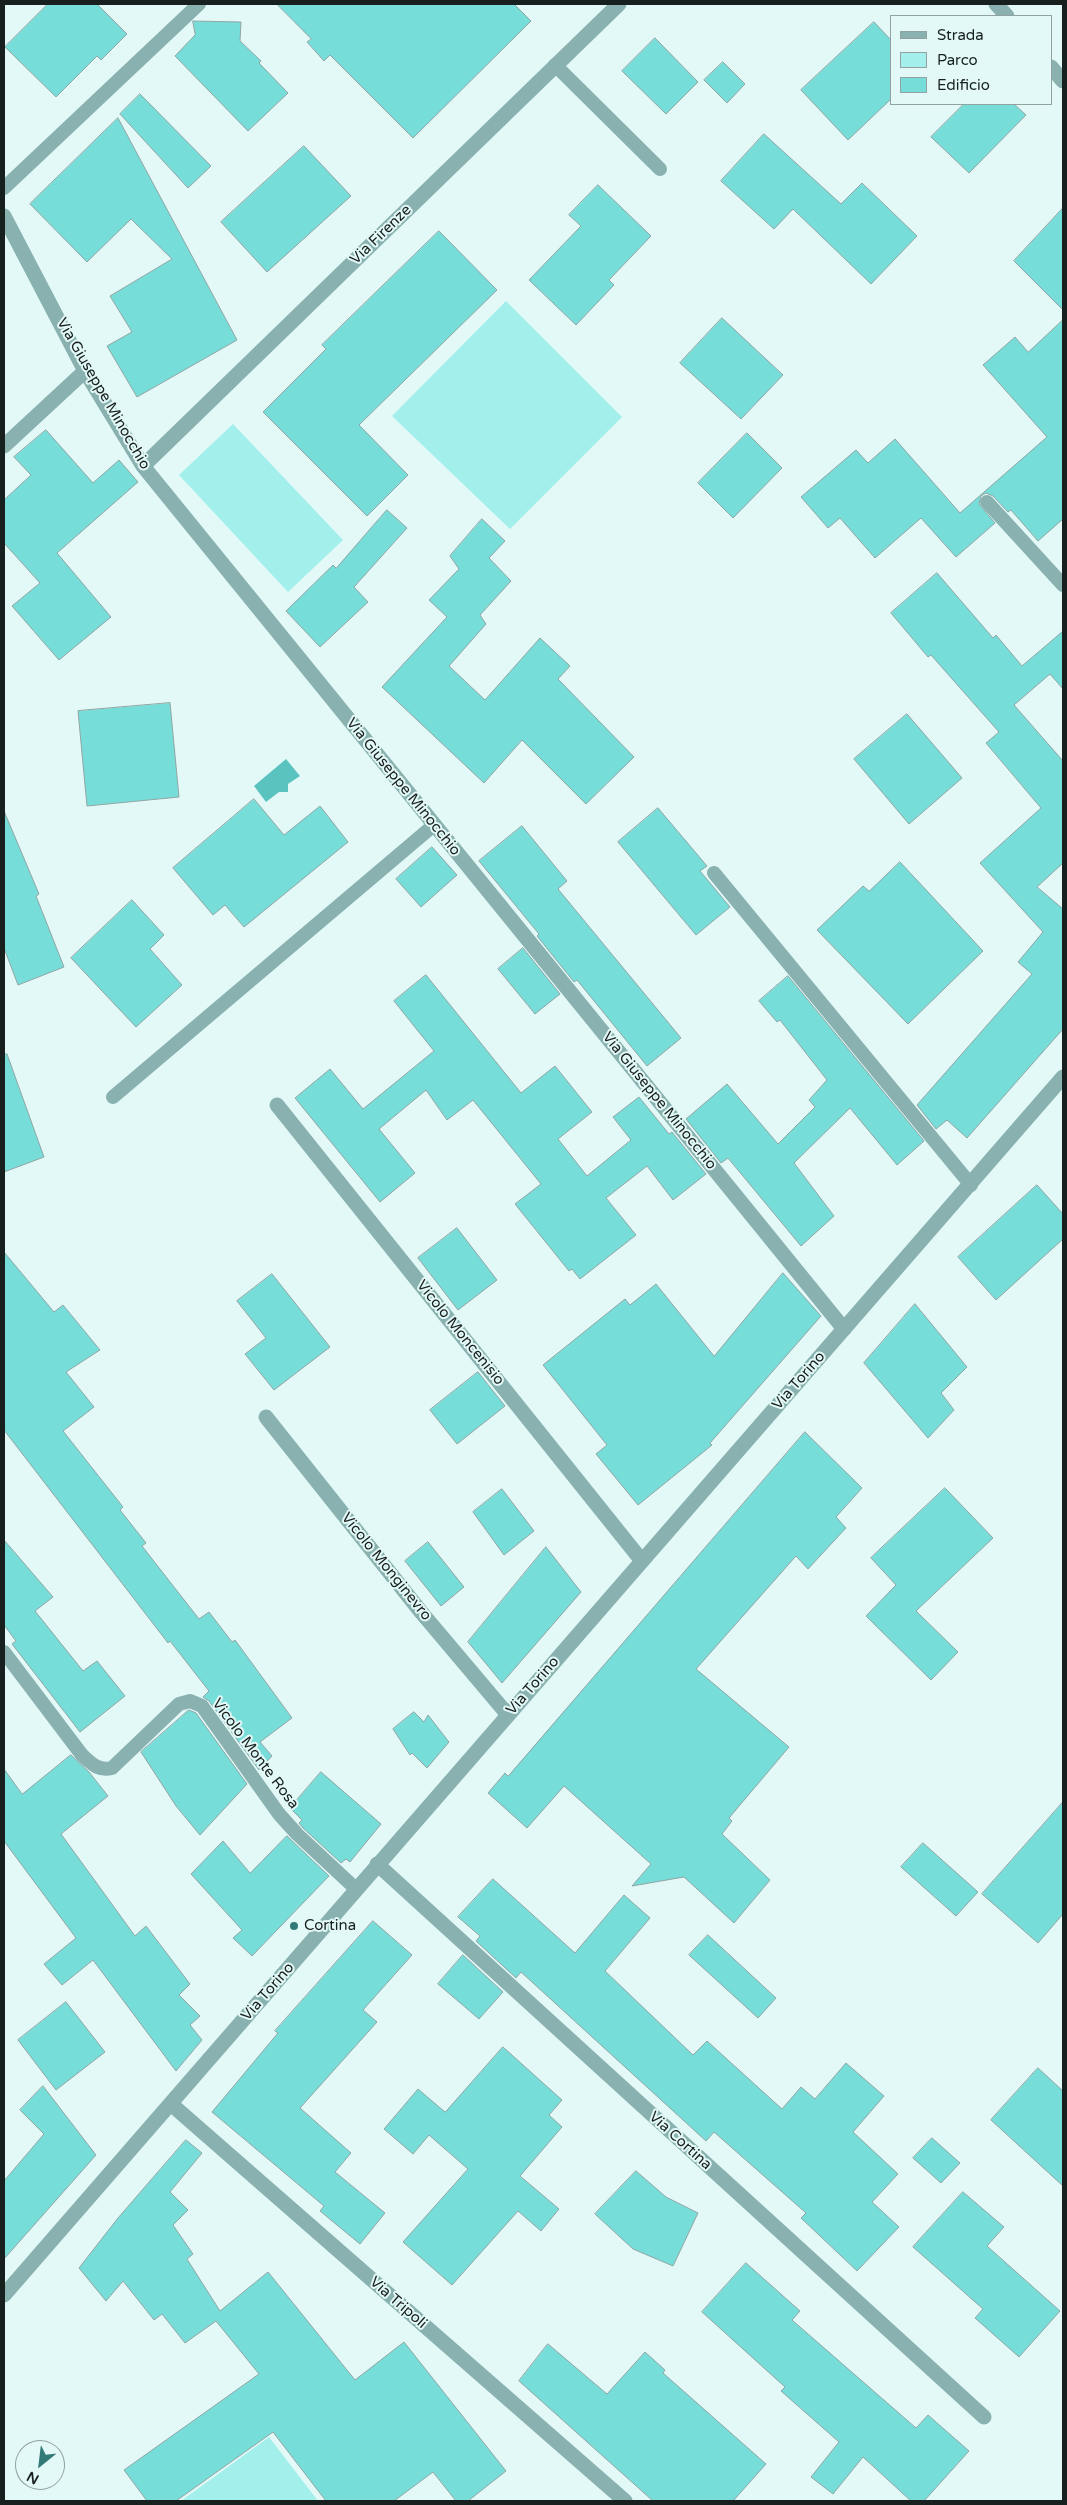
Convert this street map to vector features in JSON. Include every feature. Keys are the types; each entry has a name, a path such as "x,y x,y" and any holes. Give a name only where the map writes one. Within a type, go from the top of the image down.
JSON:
{"street":[{"name":"Via Firenze","path":"143,466 619,4"},
{"path":"996,4 1006,15"},
{"path":"1052,68 1063,81"},
{"name":"Via Giuseppe Minocchio","path":"4,216 85,371 143,466 844,1329"},
{"path":"4,446 85,371"},
{"name":"Via Torino","path":"4,2295 1063,1077"},
{"name":"Vicolo Moncenisio","path":"277,1105 642,1561"},
{"name":"Vicolo Monginevro","path":"266,1417 421,1612 508,1715"},
{"name":"Via Cortina","path":"377,1864 984,2417"},
{"name":"Via Tripoli","path":"171,2104 625,2501"}],"lane":[{"path":"4,188 199,4"},
{"path":"555,65 660,169"},
{"path":"987,502 1063,585"},
{"path":"113,1097 434,826"},
{"path":"714,873 971,1185"},
{"name":"Vicolo Monte Rosa","path":"4,1652 82,1755 95,1767 105,1770 112,1768 179,1704 190,1701 202,1706 279,1814 297,1834 356,1889"}],"green space":[{"path":"506,301 622,417 510,529 392,416"},
{"path":"233,424 343,540 288,592 179,475"},
{"path":"269,2437 318,2501 181,2501"}],"shaded area":[{"path":"286,759 300,776 288,784 288,792 279,792 266,802 254,786"}],"building":[{"path":"48,4 97,4 127,34 101,60 97,56 56,97 5,47"},
{"path":"277,4 514,4 531,21 413,138 330,55 324,61 307,42 311,39"},
{"path":"193,21 241,22 240,41 261,61 259,63 288,93 248,131 175,56 195,35"},
{"path":"874,22 890,39 890,100 848,140 801,90"},
{"path":"655,38 698,82 666,114 622,71"},
{"path":"723,62 745,84 727,103 704,80"},
{"path":"140,94 211,166 188,188 120,114"},
{"path":"963,105 1015,105 1026,115 969,173 931,137"},
{"path":"118,118 237,340 137,397 107,346 132,332 110,296 172,259 131,219 87,262 30,204"},
{"path":"764,134 841,204 862,183 917,236 871,284 793,209 774,229 721,181"},
{"path":"304,146 351,196 267,272 221,222"},
{"path":"598,185 651,236 609,280 614,285 576,325 529,280 581,226 569,215"},
{"path":"1063,208 1063,310 1014,261"},
{"path":"439,231 497,290 359,425 408,475 367,516 263,412 326,349 322,345"},
{"path":"722,318 783,375 741,419 680,363"},
{"path":"1063,320 1063,519 1038,541 1011,510 1008,512 993,496 986,493 981,496 979,504 995,523 956,557 921,518 875,558 840,518 828,528 801,497 856,450 868,463 895,439 960,513 1047,437 983,365 1015,337 1028,352"},
{"path":"46,430 93,483 119,460 138,482 57,553 111,617 59,660 12,606 40,583 4,543 4,500 31,475 14,457"},
{"path":"747,433 782,468 733,518 698,483"},
{"path":"387,510 407,528 354,587 368,602 320,647 286,611 333,565 336,568"},
{"path":"482,519 505,541 489,558 511,581 480,615 486,624 449,666 485,700 540,638 570,666 558,679 634,757 586,804 522,740 484,783 382,687 447,617 429,600 459,569 450,556"},
{"path":"937,573 993,638 996,635 1022,666 1063,631 1063,689 1050,674 1014,705 1063,761 1063,863 1037,887 1063,909 1063,1029 967,1138 947,1120 936,1129 917,1105 1032,974 1018,962 1043,932 980,863 1041,808 986,743 999,732 931,655 928,657 891,613"},
{"path":"170,703 179,797 87,806 78,711"},
{"path":"907,714 962,778 909,824 854,759"},
{"path":"254,799 284,835 320,806 348,842 244,927 225,905 213,915 173,868"},
{"path":"658,808 707,866 700,871 730,907 696,935 618,842"},
{"path":"4,811 39,894 36,896 64,967 18,985 4,948"},
{"path":"522,826 567,881 558,889 681,1038 647,1066 577,980 574,982 537,936 539,934 479,861"},
{"path":"432,847 457,875 421,907 396,879"},
{"path":"900,862 983,951 908,1024 817,930 863,886 869,891"},
{"path":"132,900 164,935 150,949 182,985 136,1027 71,958"},
{"path":"523,948 560,994 535,1014 498,969"},
{"path":"426,975 521,1093 555,1066 592,1112 558,1139 587,1176 631,1140 613,1117 639,1097 669,1134 672,1132 706,1174 673,1200 647,1166 606,1198 636,1235 580,1279 572,1269 569,1271 515,1204 541,1184 473,1100 447,1120 426,1090 379,1129 415,1173 380,1202 295,1098 330,1069 363,1109 434,1051 394,1001"},
{"path":"788,976 924,1141 897,1165 850,1108 794,1163 834,1216 801,1246 728,1158 721,1163 686,1119 727,1084 778,1144 815,1107 809,1100 827,1080 780,1020 777,1022 759,1001"},
{"path":"7,1054 44,1157 4,1172 4,1055"},
{"path":"1037,1185 1063,1214 1063,1239 996,1300 958,1257"},
{"path":"457,1228 497,1280 458,1310 418,1258"},
{"path":"4,1252 54,1312 63,1305 100,1350 66,1372 94,1407 63,1431 123,1507 120,1510 146,1543 142,1546 199,1619 209,1612 232,1642 235,1640 292,1718 260,1742 272,1756 259,1770 209,1701 203,1697 209,1691 170,1641 168,1643 4,1430"},
{"path":"783,1273 821,1316 710,1443 712,1445 638,1505 596,1454 607,1445 543,1365 625,1299 630,1305 656,1284 714,1356"},
{"path":"272,1274 330,1347 274,1390 245,1354 266,1338 237,1301"},
{"path":"915,1304 967,1367 941,1393 954,1410 928,1438 864,1363"},
{"path":"478,1372 505,1406 457,1444 430,1410"},
{"path":"805,1432 862,1488 836,1517 846,1528 808,1569 796,1556 696,1669 789,1747 729,1818 732,1821 722,1834 770,1880 734,1923 684,1877 632,1886 651,1864 564,1786 527,1828 488,1793 505,1773 508,1776"},
{"path":"945,1488 993,1538 916,1611 958,1652 931,1680 866,1616 896,1585 871,1558"},
{"path":"502,1489 534,1531 504,1555 473,1512"},
{"path":"4,1540 53,1597 35,1611 83,1671 97,1661 125,1696 80,1732 12,1644 16,1641 4,1625"},
{"path":"428,1542 464,1587 441,1606 405,1561"},
{"path":"546,1547 581,1592 502,1683 468,1642"},
{"path":"189,1710 196,1713 247,1784 200,1835 176,1806 141,1752"},
{"path":"414,1712 424,1722 428,1715 449,1742 427,1768 412,1753 410,1755 393,1729"},
{"path":"71,1755 89,1772 108,1796 61,1834 135,1936 146,1926 190,1984 179,1995 200,2016 190,2025 202,2040 176,2071 93,1960 62,1985 44,1964 76,1938 4,1841 4,1769 22,1794"},
{"path":"321,1772 381,1824 350,1862 346,1859 341,1863 303,1828 299,1823 302,1820 290,1808"},
{"path":"1063,1802 1063,1914 1038,1943 982,1894"},
{"path":"287,1836 329,1876 252,1956 233,1938 242,1930 191,1874 223,1841 250,1873"},
{"path":"923,1843 978,1892 956,1916 901,1867"},
{"path":"493,1879 575,1953 624,1895 650,1918 605,1971 693,2055 707,2041 782,2109 801,2087 815,2099 846,2063 884,2096 853,2132 898,2174 872,2202 899,2227 857,2271 801,2218 806,2213 714,2132 706,2141 521,1972 516,1978 476,1941 480,1936 458,1917"},
{"path":"373,1921 412,1955 363,2010 377,2022 300,2108 351,2153 335,2172 385,2213 360,2244 320,2211 324,2206 212,2112 278,2033 275,2031"},
{"path":"708,1935 776,1998 758,2018 689,1955"},
{"path":"463,1955 503,1992 479,2019 438,1984"},
{"path":"66,2002 105,2052 56,2090 18,2040"},
{"path":"503,2047 562,2100 549,2115 562,2127 520,2176 559,2209 541,2231 518,2211 452,2285 403,2242 468,2169 429,2135 413,2154 384,2129 418,2089 445,2112"},
{"path":"1038,2068 1063,2091 1063,2186 991,2120"},
{"path":"43,2086 96,2155 4,2259 4,2181 44,2134 20,2110"},
{"path":"932,2138 960,2163 941,2183 913,2158"},
{"path":"186,2140 202,2153 170,2192 188,2210 173,2225 193,2254 187,2259 220,2311 268,2272 355,2380 404,2342 506,2471 468,2501 456,2501 433,2472 394,2501 326,2501 273,2432 176,2501 147,2501 124,2470 259,2374 216,2321 185,2343 162,2314 154,2320 123,2281 106,2301 79,2268 118,2218"},
{"path":"636,2171 666,2197 698,2213 673,2266 633,2249 595,2214"},
{"path":"963,2192 1004,2227 987,2246 1060,2311 1019,2357 975,2318 983,2309 913,2247"},
{"path":"746,2263 800,2311 792,2320 916,2428 928,2415 969,2451 924,2501 911,2501 863,2457 833,2494 811,2477 839,2442 781,2391 785,2387 702,2312"},
{"path":"548,2344 607,2394 645,2352 665,2370 663,2373 766,2464 733,2501 653,2501 519,2381"}],"place":[{"name":"Cortina","path":"294,1926"}]}
